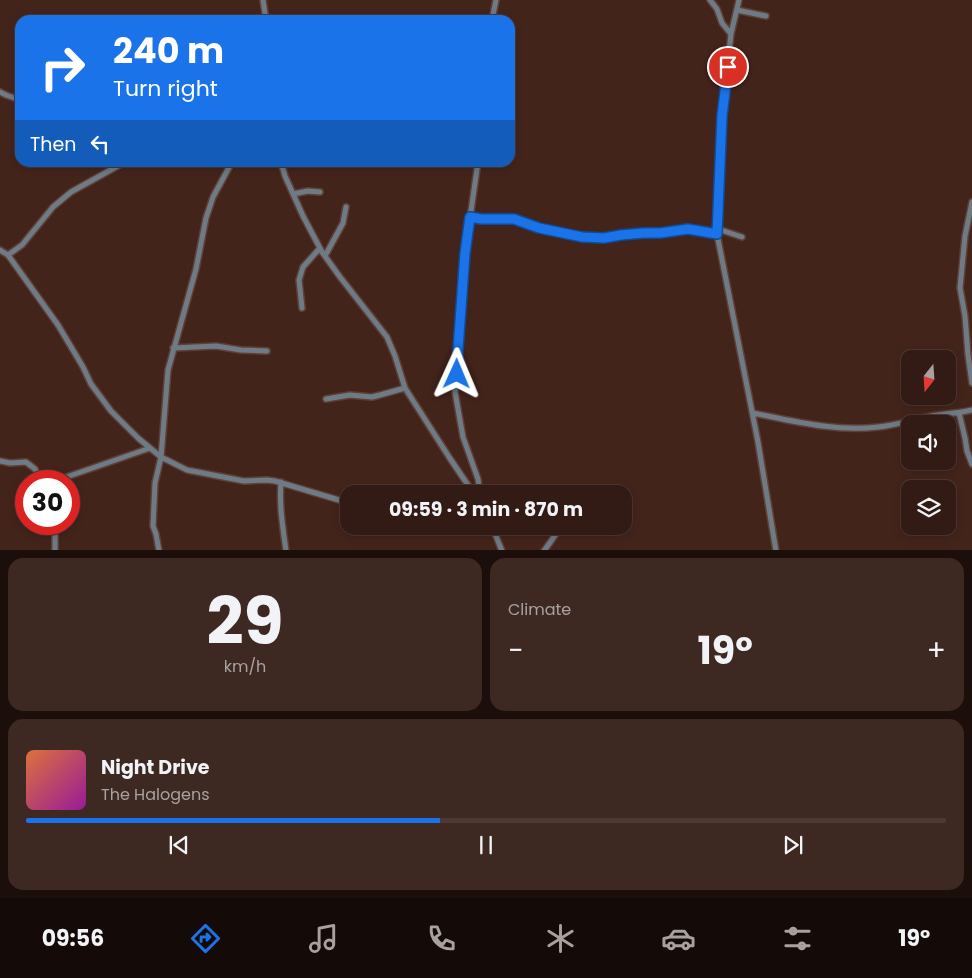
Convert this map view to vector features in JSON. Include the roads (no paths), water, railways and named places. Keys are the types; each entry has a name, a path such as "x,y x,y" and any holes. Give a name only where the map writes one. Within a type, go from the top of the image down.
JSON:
{"street":[{"path":"263,0 265,15"},
{"path":"493,15 496,0"},
{"path":"711,0 717,9 722,23 731,34"},
{"path":"739,0 731,34 722,116 717,232 753,413 776,550"},
{"path":"737,10 766,16"},
{"path":"0,92 15,98"},
{"path":"8,256 22,245 53,207 71,192 116,167"},
{"path":"159,550 153,526 154,483 161,457 168,370 196,269 206,218 213,197 229,167"},
{"path":"283,167 303,216 320,248 386,337 395,356 405,388 469,485"},
{"path":"477,167 465,253 455,392 463,437 475,467 479,485"},
{"path":"293,194 308,191 320,192"},
{"path":"972,202 965,236 960,288 972,383"},
{"path":"325,256 343,223 346,207"},
{"path":"470,217 514,219 539,228 582,237 604,238 688,229 742,237"},
{"path":"302,308 299,280 303,267 320,248"},
{"path":"0,250 8,256 58,325 91,384 111,411 138,438 161,457 187,470 244,481 267,480 281,482 340,500"},
{"path":"173,348 216,346 267,352"},
{"path":"326,399 350,396 380,396 405,388"},
{"path":"753,413 815,424 850,428 876,428 936,415 972,410"},
{"path":"959,413 967,451 972,464"},
{"path":"80,471 150,448"},
{"path":"0,461 10,463 26,462 35,470"},
{"path":"281,482 280,506 286,550"},
{"path":"55,535 55,550"},
{"path":"496,535 502,550"},
{"path":"544,550 555,535"}]}
